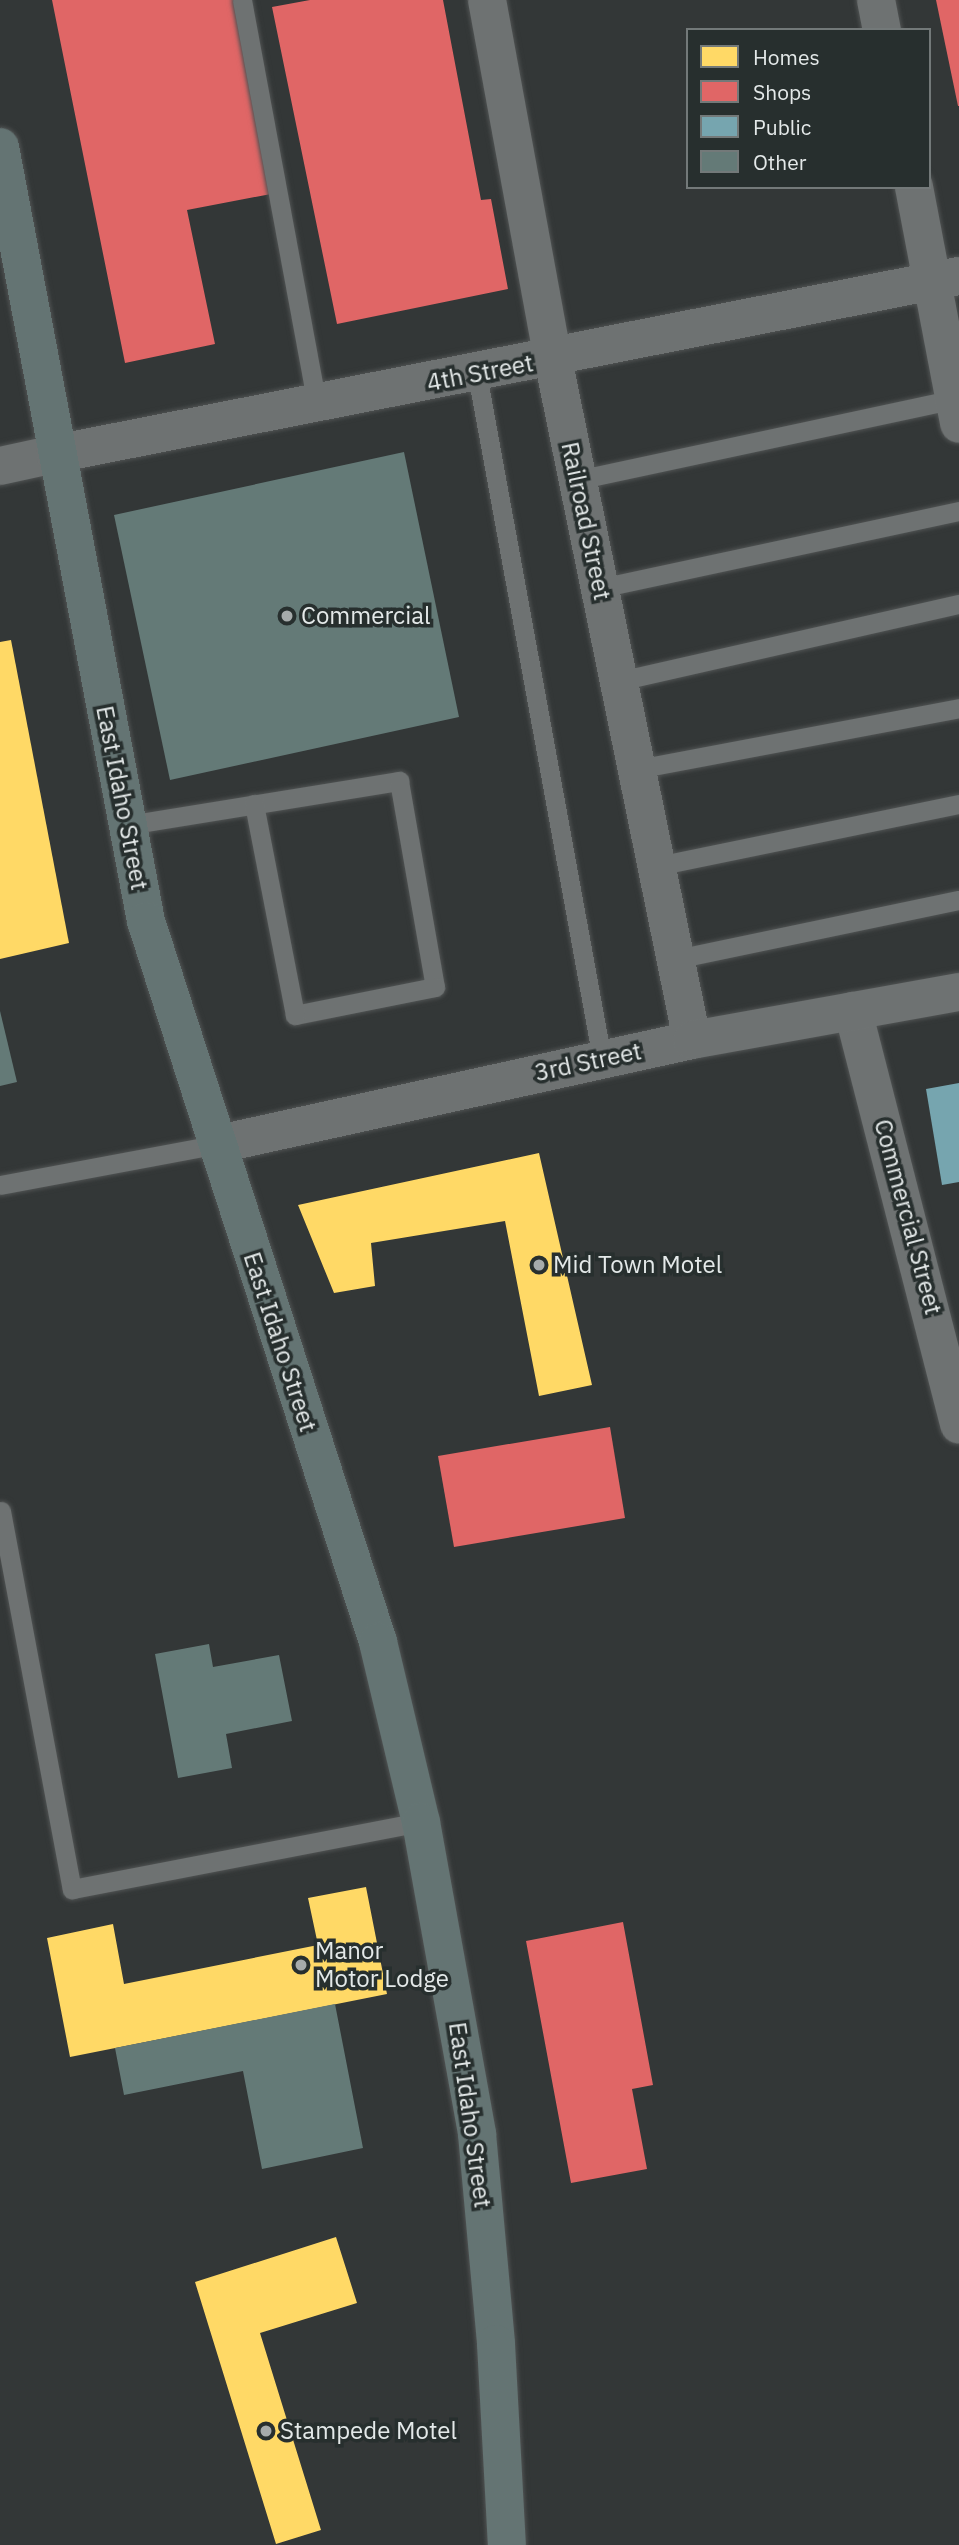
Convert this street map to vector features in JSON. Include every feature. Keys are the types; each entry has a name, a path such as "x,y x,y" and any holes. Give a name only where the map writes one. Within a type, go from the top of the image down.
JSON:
{"main road":[{"name":"East Idaho Street","path":"0,147 55,454 146,921 378,1642 421,1822 477,2134 496,2344 507,2545"}],"street":[{"name":"Railroad Street","path":"487,0 553,359 692,1040"},
{"path":"876,0 882,28"},
{"path":"915,189 945,278 957,411"},
{"name":"4th Street","path":"0,466 553,359 945,278"},
{"name":"3rd Street","path":"219,1144 692,1040 959,992"},
{"name":"Commercial Street","path":"853,1011 950,1338 959,1424"}],"lane":[{"path":"242,0 317,405"},
{"path":"477,374 602,1059"},
{"path":"577,480 957,411"},
{"path":"600,588 959,511"},
{"path":"619,681 959,604"},
{"path":"637,769 959,708"},
{"path":"127,825 254,804 398,781 435,987 295,1015 254,804"},
{"path":"657,866 959,804"},
{"path":"676,959 959,900"},
{"path":"0,1185 219,1144"},
{"path":"1,1511 72,1889 421,1822"}],"building: Homes":[{"path":"11,640 69,943 0,959 0,642"},
{"name":"Mid Town Motel","path":"539,1153 592,1385 539,1396 505,1221 371,1243 375,1286 334,1293 298,1205"},
{"name":"Manor Motor Lodge","path":"366,1887 387,1994 70,2057 47,1938 113,1924 124,1984 318,1945 308,1898"},
{"name":"Stampede Motel","path":"336,2237 357,2303 260,2333 321,2530 276,2544 195,2282"}],"building: Shops":[{"path":"52,0 236,0 271,194 187,210 215,344 125,363"},
{"path":"310,0 443,0 481,200 491,199 508,289 337,324 272,7"},
{"path":"936,0 959,0 959,106 958,106"},
{"path":"610,1427 625,1518 454,1547 438,1456"},
{"path":"623,1922 653,2085 632,2089 647,2169 571,2183 526,1941"}],"building: Public":[{"path":"959,1083 959,1182 942,1185 926,1089"}],"building: Other":[{"name":"Commercial","path":"404,452 459,717 170,780 114,515"},
{"path":"0,1011 17,1082 0,1086"},
{"path":"209,1644 213,1667 279,1655 292,1721 226,1734 232,1768 178,1778 155,1654"},
{"path":"335,2004 363,2148 262,2169 243,2071 124,2095 115,2048"}],"place":[{"name":"Commercial","path":"287,616"},
{"name":"Mid Town Motel","path":"539,1265"},
{"name":"Manor Motor Lodge","path":"301,1965"},
{"name":"Stampede Motel","path":"266,2431"}]}
